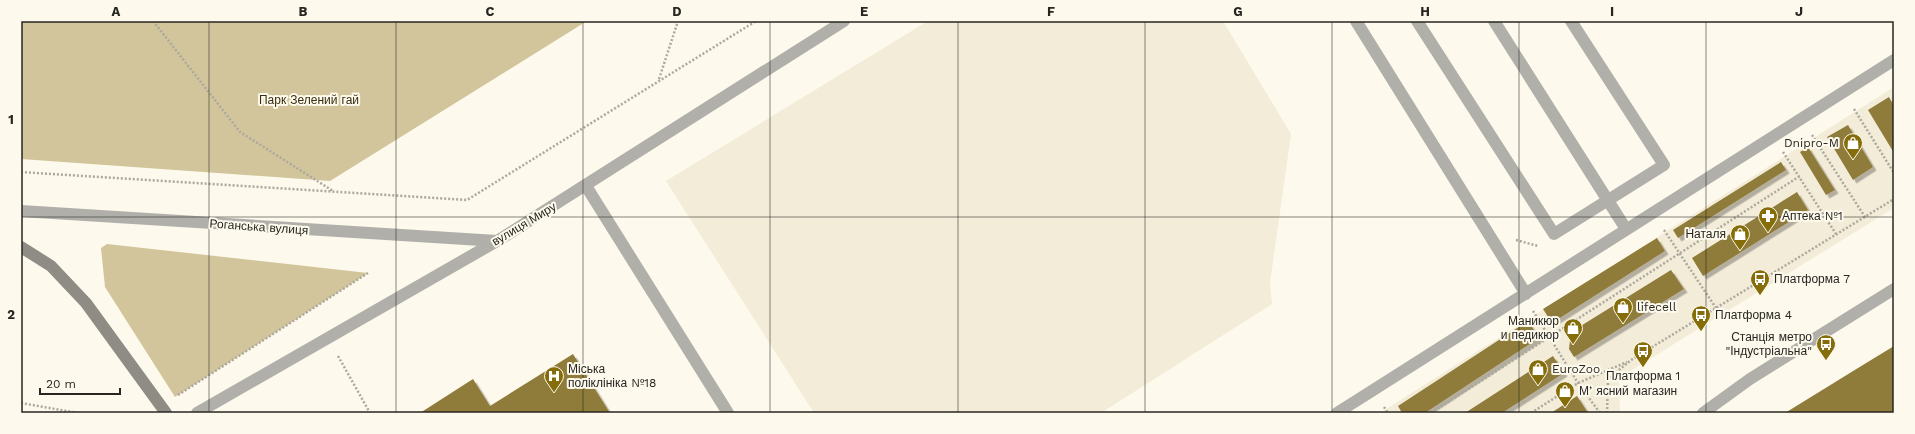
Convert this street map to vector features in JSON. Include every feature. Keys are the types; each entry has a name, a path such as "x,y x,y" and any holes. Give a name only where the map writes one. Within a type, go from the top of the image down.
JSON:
{"main road":[{"path":"21,247 51,266 86,303 166,413"}],"street":[{"name":"вулиця Миру","path":"197,413 497,241 586,186 844,21"},
{"path":"1356,21 1526,294"},
{"path":"1417,21 1554,234 1664,165 1571,21"},
{"path":"1494,21 1626,229"},
{"path":"1337,413 1894,60"},
{"path":"586,186 728,413"},
{"name":"Роганська вулиця","path":"21,211 497,241"},
{"path":"1703,413 1750,379 1894,290"}],"path":[{"path":"153,21 240,132 334,192"},
{"path":"659,80 678,21"},
{"path":"21,172 467,200 756,21"},
{"path":"1850,103 1894,173"},
{"path":"1809,130 1865,217"},
{"path":"1780,148 1800,176 1836,234"},
{"path":"1431,413 1678,252 1800,176"},
{"path":"1531,413 1578,383 1631,360 1894,199"},
{"path":"1660,224 1716,308"},
{"path":"175,396 368,273"},
{"path":"1530,307 1578,383 1600,413"},
{"path":"337,355 370,413"},
{"path":"1607,413 1608,379 1631,360"},
{"path":"21,402 78,413"}],"shaded area":[{"path":"928,21 1223,21 1291,134 1270,283 1272,304 1101,413 814,413 666,181"},
{"path":"1894,87 1894,208 1619,378 1620,413 1380,413"}],"green space":[{"name":"Парк Зелений гай","path":"21,21 587,21 330,181 21,159"},
{"path":"107,244 368,273 175,397 105,287 101,248"}],"building":[{"path":"1889,97 1894,106 1894,153 1868,110"},
{"path":"1848,125 1873,167 1853,180 1827,137"},
{"path":"1808,147 1835,190 1826,195 1800,152"},
{"path":"1781,162 1786,170 1678,238 1673,230"},
{"path":"1797,192 1808,210 1703,276 1692,258"},
{"path":"1657,238 1665,251 1552,323 1543,309"},
{"path":"1671,270 1684,289 1574,357 1569,349 1571,332"},
{"path":"1528,321 1539,338 1425,413 1402,413 1398,406"},
{"path":"1894,346 1894,413 1785,413 1858,368"},
{"name":"Міська поліклініка №18","path":"573,354 610,413 420,413 473,379 490,406"},
{"path":"1553,356 1564,373 1502,413 1465,413"},
{"path":"1577,396 1588,413 1551,413"}],"place":[{"name":"Dnipro-M","path":"1853,160"},
{"name":"Аптека №1","path":"1768,233"},
{"name":"Наталя","path":"1740,251"},
{"name":"Платформа 7","path":"1760,296"},
{"name":"lifecell","path":"1623,324"},
{"name":"Платформа 4","path":"1701,332"},
{"name":"Маникюр и педикюр","path":"1573,345"},
{"name":"Станція метро \"Індустріальна\"","path":"1826,361"},
{"name":"Платформа 1","path":"1643,368"},
{"name":"EuroZoo","path":"1538,386"},
{"name":"Міська поліклініка №18","path":"554,393"},
{"name":"Мʼясний магазин","path":"1565,408"}]}
